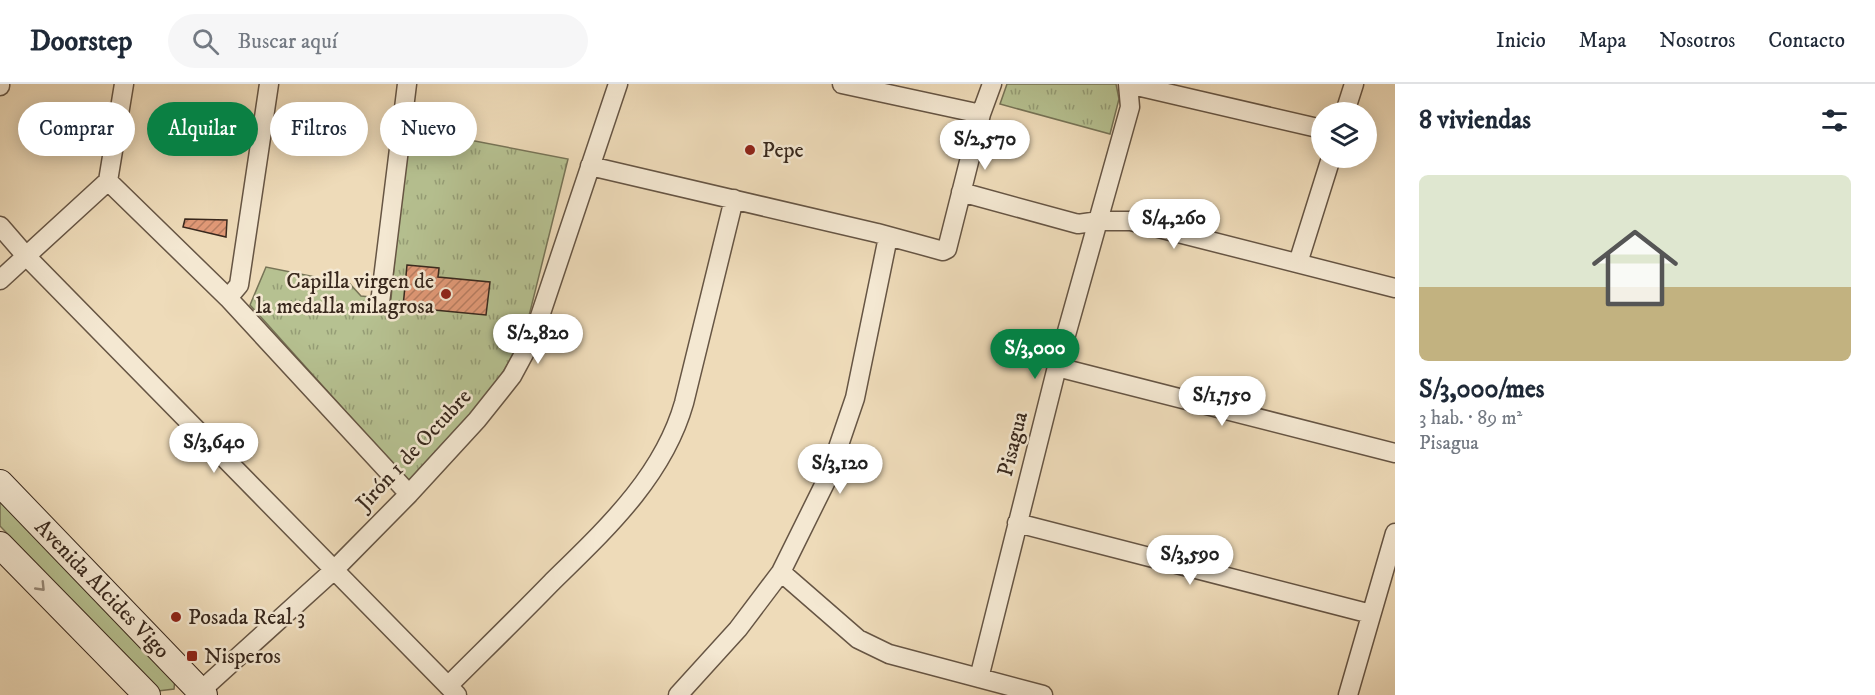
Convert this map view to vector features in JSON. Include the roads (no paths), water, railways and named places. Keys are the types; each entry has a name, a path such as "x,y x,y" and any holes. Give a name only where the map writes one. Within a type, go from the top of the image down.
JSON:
{"street":[{"path":"0,280 108,181 124,84"},
{"path":"228,298 239,285 269,84"},
{"path":"380,303 407,84"},
{"name":"Jirón 1 de Octubre","path":"200,694 334,570 409,495 477,420 512,376 532,337 618,84"},
{"path":"842,84 981,114"},
{"path":"590,166 945,250 981,114 992,84"},
{"path":"1128,84 1311,126"},
{"name":"Pisagua","path":"979,678 1057,367 1130,107 1128,84"},
{"path":"1348,102 1354,84"},
{"path":"1298,263 1328,168"},
{"path":"108,181 228,298 409,495"},
{"path":"961,192 1078,224 1099,220 1131,221 1395,288"},
{"path":"0,226 26,256 453,690 613,521 656,465 683,409 734,199"},
{"path":"678,695 738,629 781,572 828,477 855,398 888,237"},
{"path":"1057,367 1395,453"},
{"name":"Avenida Alcides Vigo","path":"0,483 200,694"},
{"path":"1017,523 1371,614"},
{"path":"1348,695 1395,533"},
{"name":"Avenida Alcides Vigo","path":"0,545 147,695"},
{"path":"781,572 858,639 872,647 889,654 1043,695"}],"place":[{"name":"Pepe","path":"750,150"},
{"name":"Capilla virgen de la medalla milagrosa","path":"446,294"},
{"name":"Posada Real 3","path":"176,617"},
{"name":"Nisperos","path":"192,656"}]}
